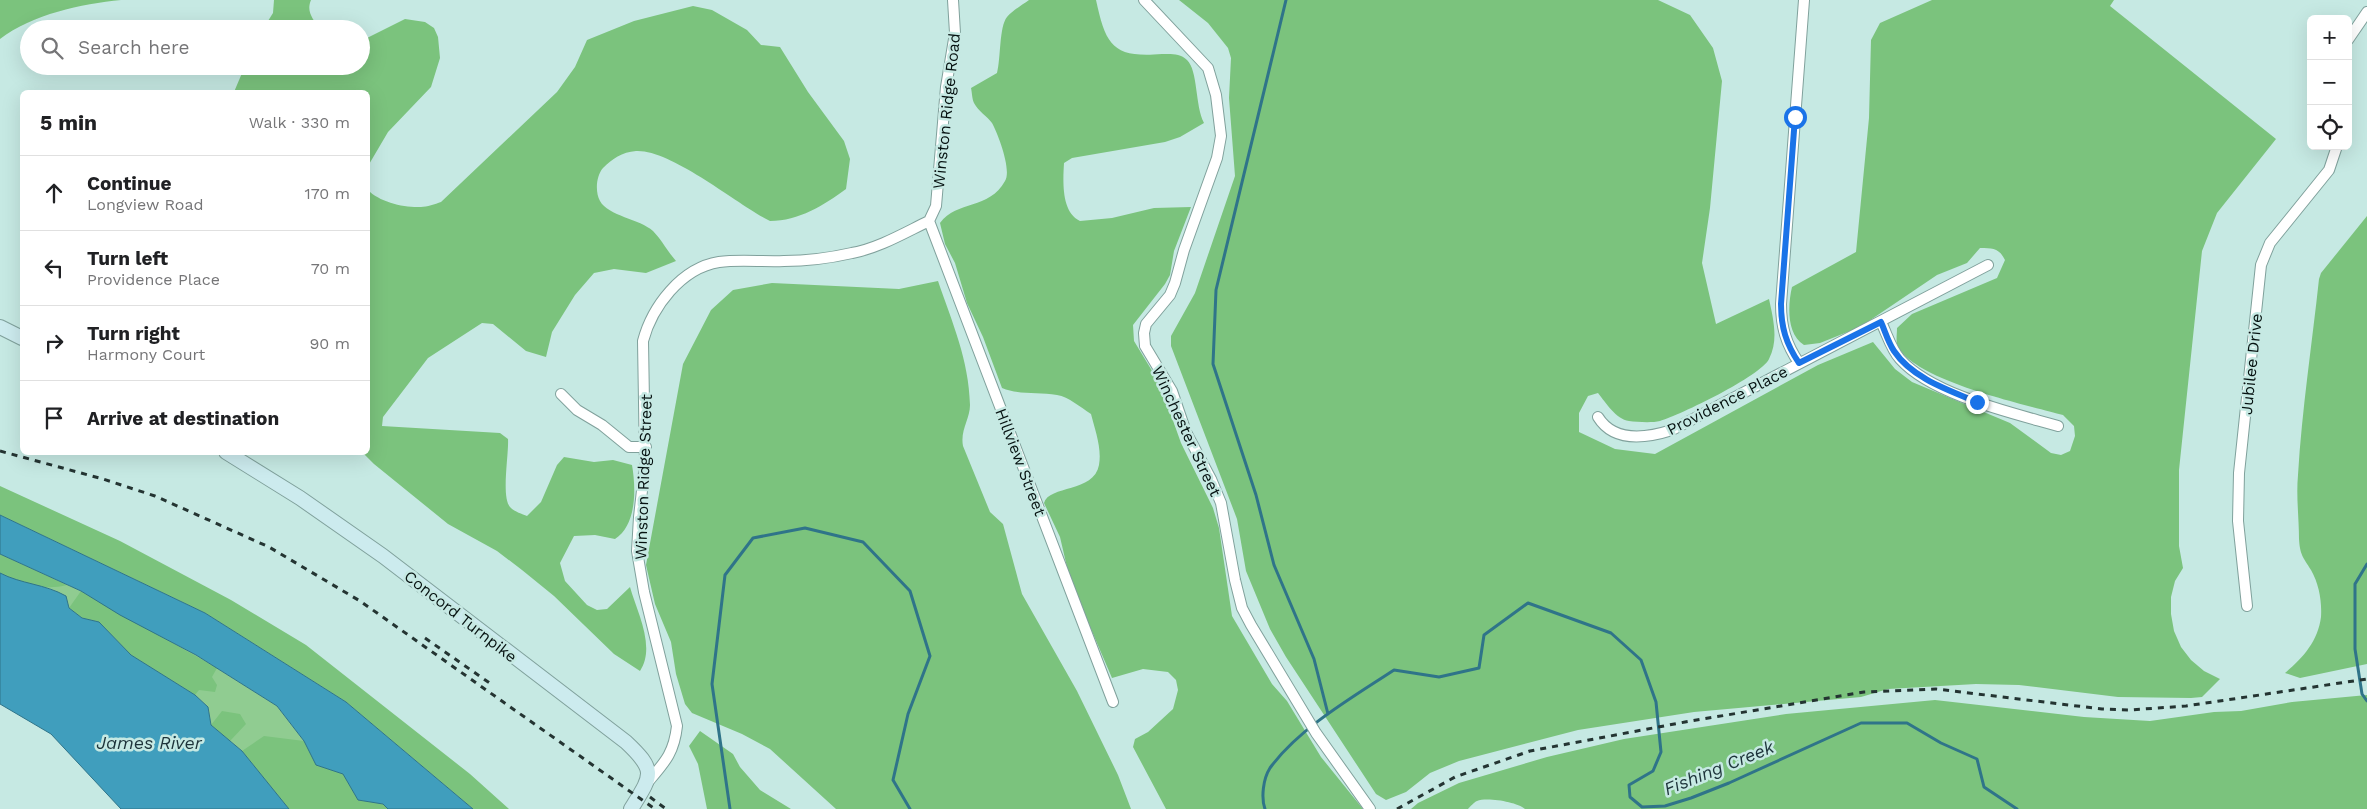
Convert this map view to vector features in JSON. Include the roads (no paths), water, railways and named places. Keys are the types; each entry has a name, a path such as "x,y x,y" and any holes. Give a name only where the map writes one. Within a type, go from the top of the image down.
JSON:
{"street":[{"name":"Winston Ridge Road","path":"929,221 936,206 946,87 955,33 953,0"},
{"name":"Winchester Street","path":"1144,0 1208,68 1216,95 1221,136 1217,158 1184,250 1175,283 1170,295 1146,324 1144,333 1145,346 1172,391 1186,432 1211,479 1221,503 1234,580 1242,608 1316,733 1370,809"},
{"path":"1799,363 1787,344 1783,330 1781,304 1804,0"},
{"path":"2352,34 2367,12"},
{"name":"Jubilee Drive","path":"2246,606 2238,521 2239,473 2261,265 2270,243 2329,170 2336,150"},
{"name":"Winston Ridge Street","path":"648,782 669,758 675,742 677,726 644,592 638,551 646,447 643,341 647,327 662,300 683,279 700,268 718,262 784,262 853,253 879,245 929,221"},
{"name":"Hillview Street","path":"929,221 1113,702"},
{"name":"Providence Place","path":"1598,417 1608,431 1623,435 1647,437 1663,433 1696,419 1988,265"},
{"path":"1881,322 1900,360 1920,375 1977,402 2058,426"},
{"path":"0,327 20,337"},
{"path":"561,394 577,410 602,425 630,447 646,447"},
{"name":"Concord Turnpike","path":"231,455 300,498 383,556 626,742 646,763 648,782"},
{"path":"631,809 648,782"}],"water":[{"path":"0,515 205,613 346,702 473,809 388,809 383,804 358,800 343,774 316,765 304,741 277,706 196,655 120,615 81,591 0,554"},
{"name":"James River","path":"0,573 66,596 69,608 82,618 99,622 131,655 195,695 208,707 211,725 242,751 289,809 121,809 51,734 0,704"}],"waterway":[{"path":"1286,0 1216,290 1213,364 1256,495 1274,565 1314,659 1328,714"},
{"name":"Fishing Creek","path":"730,809 712,684 725,575 753,538 805,528 863,542 910,591 930,656 908,714 893,780 910,809"},
{"name":"Fishing Creek","path":"2367,564 2355,584 2355,649 2362,694 2367,701"},
{"name":"Fishing Creek","path":"1265,809 1263,788 1270,768 1282,753 1311,727 1344,702 1394,670 1439,677 1479,668 1484,635 1528,603 1611,633 1641,660 1656,702 1661,752 1653,771 1629,785 1630,797 1642,807 1665,806 1691,798 1729,783 1861,723 1907,723 1941,743 1977,759 1984,787 2017,809"}],"railway":[{"path":"0,451 103,479 155,496 269,547 360,601 655,809"},
{"path":"425,638 491,684"},
{"path":"1397,809 1455,777 1530,751 1685,722 1864,692 1936,689 2102,709 2130,710 2186,706 2367,679"},
{"path":"650,797 666,809"}]}
